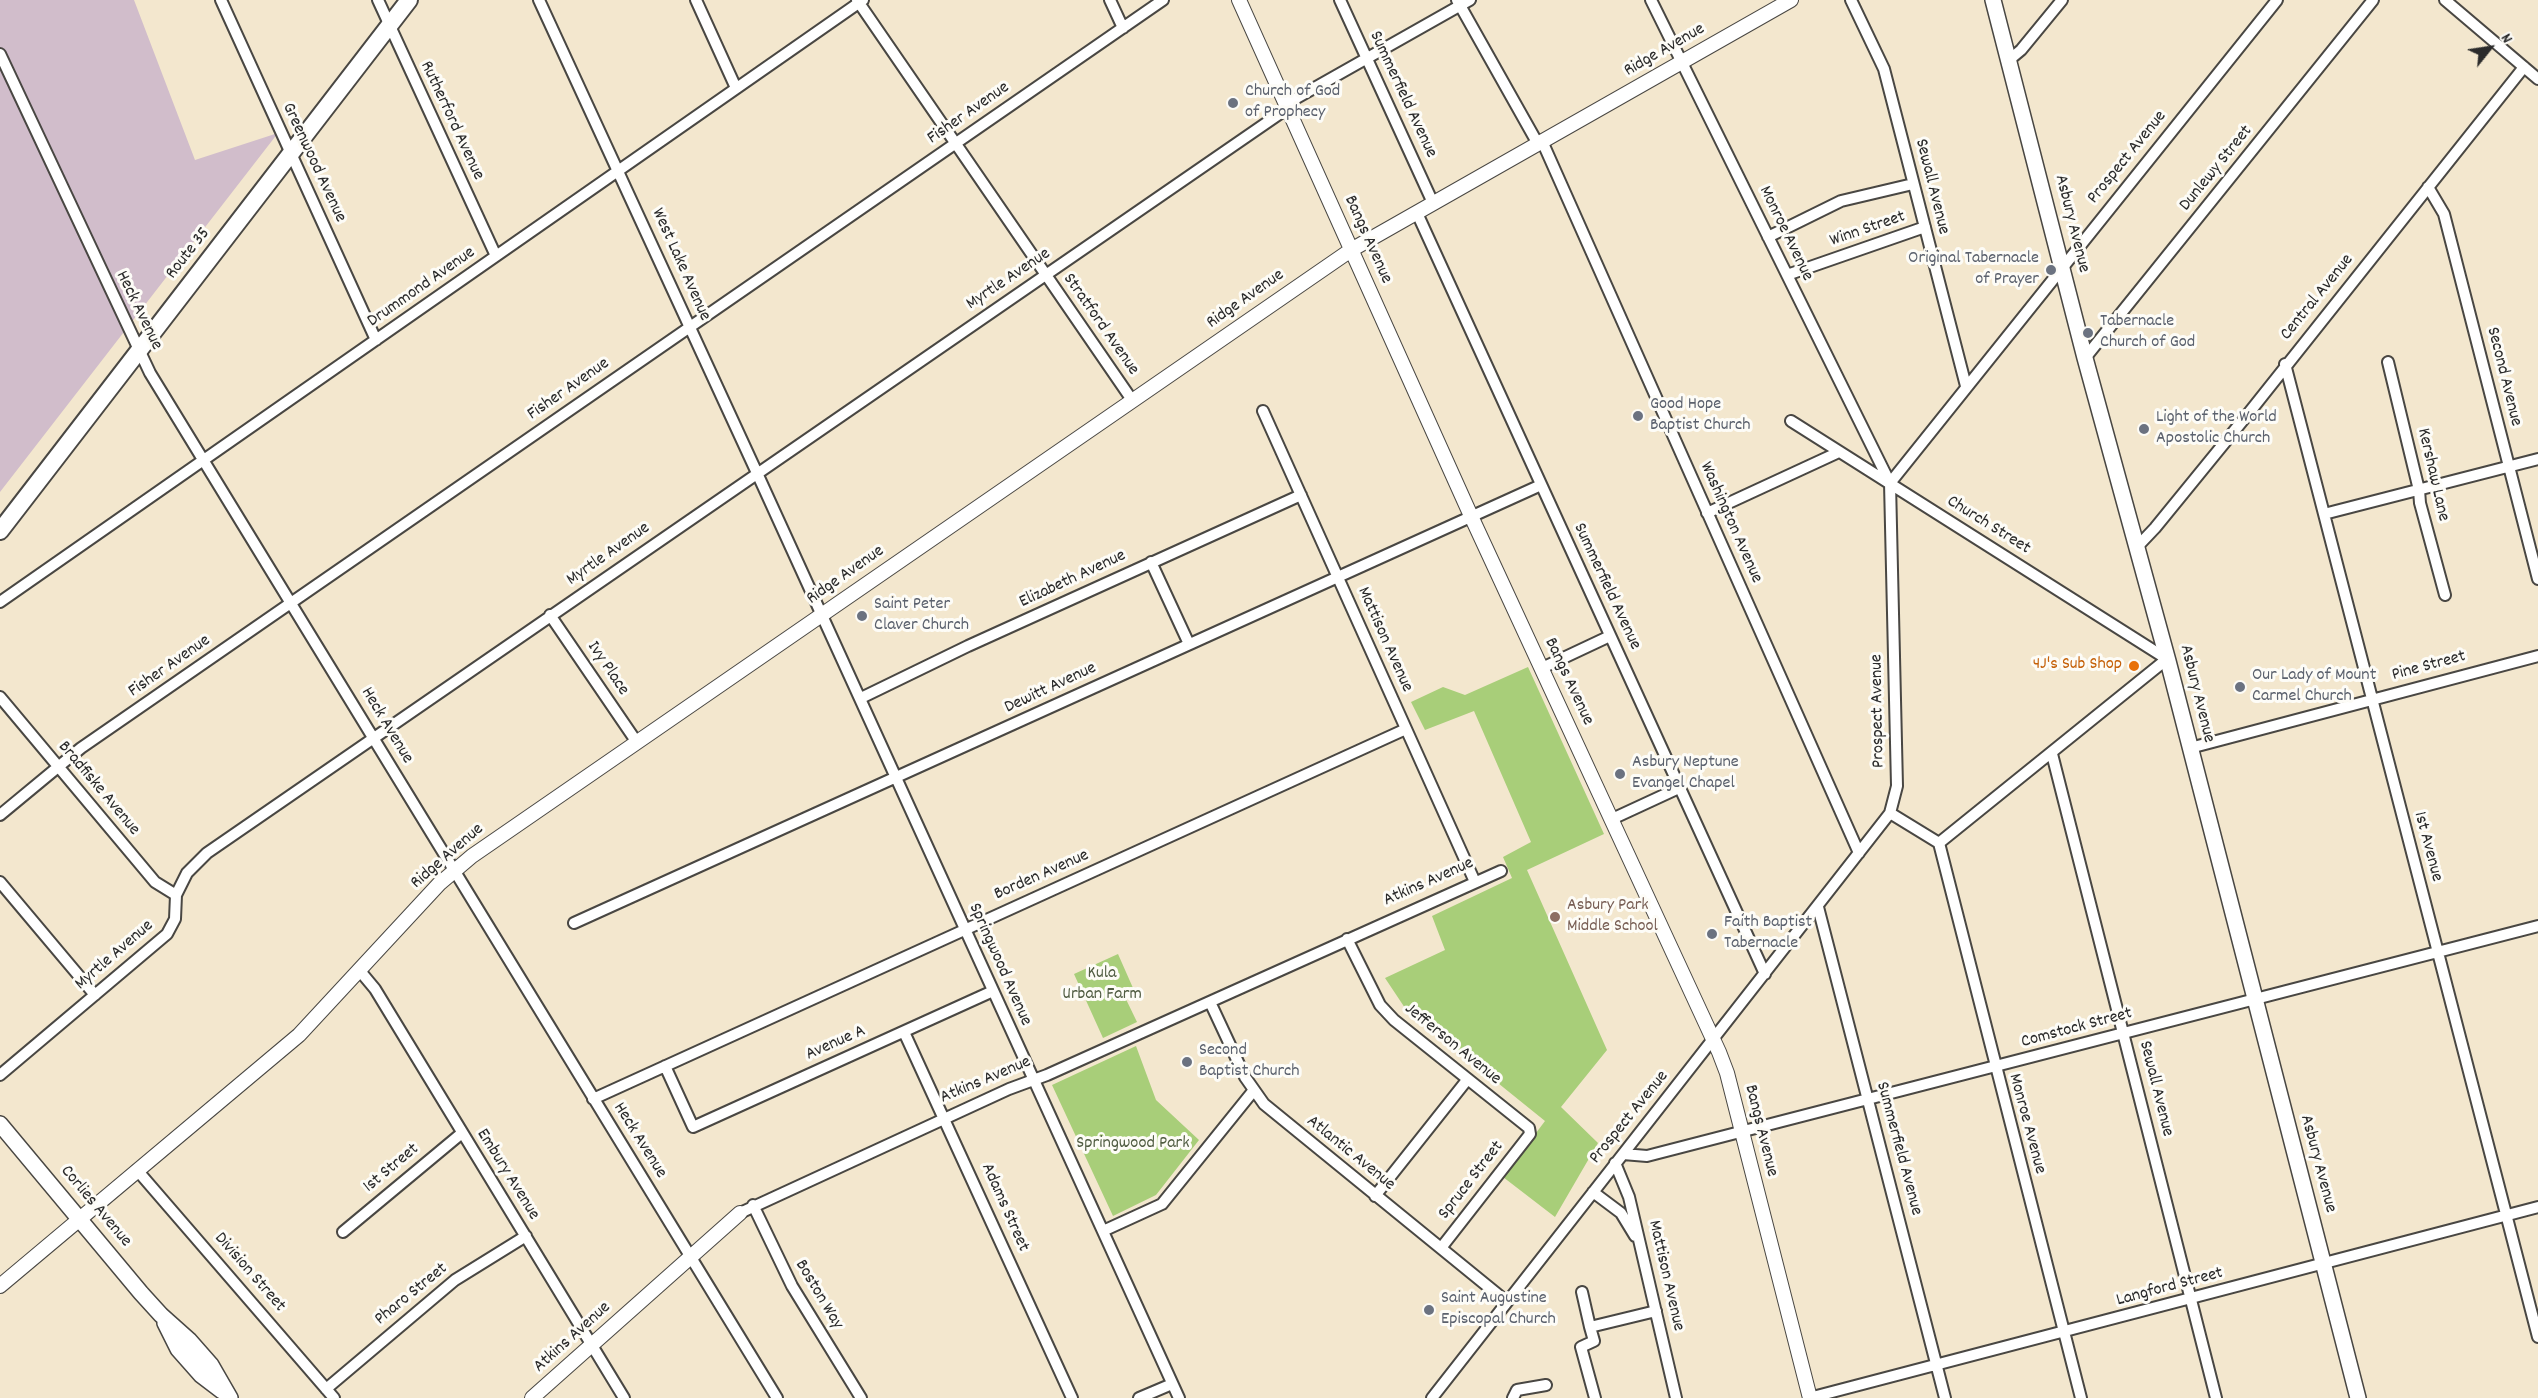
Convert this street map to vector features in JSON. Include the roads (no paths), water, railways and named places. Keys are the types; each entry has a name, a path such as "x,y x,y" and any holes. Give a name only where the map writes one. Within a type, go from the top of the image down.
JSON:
{"main road":[{"name":"Route 35","path":"0,531 409,0"},
{"name":"Asbury Avenue","path":"1993,0 2085,358 2167,659 2358,1398"},
{"name":"Corlies Avenue","path":"0,1124 161,1316 189,1340 211,1365 229,1397"}],"street":[{"name":"Greenwood Avenue","path":"221,0 376,340"},
{"name":"Rutherford Avenue","path":"378,0 496,256"},
{"name":"West Lake Avenue","path":"539,0 790,545"},
{"path":"696,0 736,88"},
{"path":"1110,0 1123,28"},
{"name":"Fisher Avenue","path":"0,815 58,766 1163,0"},
{"name":"Bangs Avenue","path":"1239,0 1727,1073 1810,1398"},
{"name":"Summerfield Avenue","path":"1340,0 1433,203"},
{"name":"Myrtle Avenue","path":"0,1075 167,934 175,919 176,895 187,873 207,853 1046,275 1287,106 1458,3 1470,0"},
{"name":"Monroe Avenue","path":"1652,0 1890,483"},
{"name":"Ridge Avenue","path":"0,1286 298,1035 439,884 480,850 1352,250 1791,0"},
{"name":"Sewall Avenue","path":"1851,0 1884,69 1966,386"},
{"path":"2009,60 2021,50 2062,0"},
{"name":"Prospect Avenue","path":"1432,1398 1890,813 1897,786 1890,483 2277,0"},
{"name":"Dunlewy Street","path":"2085,358 2373,0"},
{"name":"Drummond Avenue","path":"0,602 860,1"},
{"name":"Stratford Avenue","path":"860,1 1132,400"},
{"path":"2451,2 2538,80"},
{"name":"Washington Avenue","path":"1458,3 1540,142 1859,853"},
{"name":"Heck Avenue","path":"0,54 150,373 777,1398"},
{"name":"Central Avenue","path":"2136,548 2205,466 2524,67"},
{"name":"Winn Street","path":"1768,237 1841,201 1913,183"},
{"name":"Second Avenue","path":"2428,187 2444,214 2538,579"},
{"name":"Summerfield Avenue","path":"1417,213 1765,974"},
{"name":"Winn Street","path":"1787,275 1925,227"},
{"name":"Kershaw Lane","path":"2388,362 2419,490 2420,503 2445,595"},
{"name":"1st Avenue","path":"2285,364 2538,1338"},
{"name":"Mattison Avenue","path":"1263,411 1475,882"},
{"name":"Church Street","path":"1791,421 2167,659"},
{"path":"1707,513 1839,452"},
{"path":"2324,514 2538,459"},
{"name":"Dewitt Avenue","path":"574,924 1541,485"},
{"name":"Elizabeth Avenue","path":"861,698 968,646 1301,495"},
{"name":"Springwood Avenue","path":"790,545 1179,1398"},
{"path":"1151,562 1189,644"},
{"name":"Ivy Place","path":"550,615 636,741"},
{"path":"1542,668 1610,636"},
{"name":"Pine Street","path":"2190,748 2538,656"},
{"path":"1890,813 1939,843 2167,659"},
{"name":"Bradfiske Avenue","path":"0,698 155,882 176,895"},
{"name":"Borden Avenue","path":"594,1099 1406,729"},
{"name":"Sewall Avenue","path":"2052,753 2216,1398"},
{"path":"1612,819 1680,788"},
{"name":"Monroe Avenue","path":"1939,843 2081,1398"},
{"name":"Atkins Avenue","path":"532,1398 740,1213 753,1205 1501,871"},
{"path":"0,882 95,995"},
{"name":"Summerfield Avenue","path":"1818,907 1945,1398"},
{"name":"Comstock Street","path":"1623,1154 1647,1156 1742,1133 2538,926"},
{"name":"Jefferson Avenue","path":"1347,939 1380,1005 1406,1032 1528,1128 1530,1134"},
{"name":"Embury Avenue","path":"360,970 375,989 624,1398"},
{"name":"Avenue A","path":"664,1066 693,1127 993,991"},
{"name":"Atlantic Avenue","path":"1210,1002 1254,1090 1277,1116 1507,1302"},
{"name":"Adams Street","path":"904,1032 1072,1398"},
{"path":"1375,1197 1467,1080"},
{"path":"1103,1231 1162,1204 1254,1090"},
{"name":"1st Street","path":"343,1232 462,1133"},
{"name":"Spruce Street","path":"1441,1248 1530,1134"},
{"name":"Mattison Avenue","path":"1615,1163 1629,1197 1676,1398"},
{"name":"Division Street","path":"137,1170 334,1398"},
{"path":"1593,1192 1621,1213 1642,1249"},
{"name":"Boston Way","path":"753,1205 792,1286 861,1398"},
{"name":"Langford Street","path":"1810,1398 2191,1300 2538,1207"},
{"name":"Pharo Street","path":"326,1389 455,1280 526,1236"},
{"path":"1582,1292 1594,1341 1581,1347 1595,1398"},
{"path":"1590,1327 1656,1311"},
{"path":"1139,1398 1172,1384"},
{"path":"1513,1398 1517,1390 1546,1385"}],"place":[{"name":"Church of God of Prophecy","path":"1233,103"},
{"name":"Original Tabernacle of Prayer","path":"2051,270"},
{"name":"Tabernacle Church of God","path":"2088,333"},
{"name":"Good Hope Baptist Church","path":"1638,416"},
{"name":"Light of the World Apostolic Church","path":"2144,429"},
{"name":"Saint Peter Claver Church","path":"862,616"},
{"name":"4J's Sub Shop","path":"2134,666"},
{"name":"Our Lady of Mount Carmel Church","path":"2240,687"},
{"name":"Asbury Neptune Evangel Chapel","path":"1620,774"},
{"name":"Asbury Park Middle School","path":"1555,917"},
{"name":"Faith Baptist Tabernacle","path":"1712,934"},
{"name":"Second Baptist Church","path":"1187,1062"},
{"name":"Saint Augustine Episcopal Church","path":"1429,1310"}],"park label":[{"name":"Kula Urban Farm","path":"1102,985"},
{"name":"Springwood Park","path":"1133,1145"}]}
